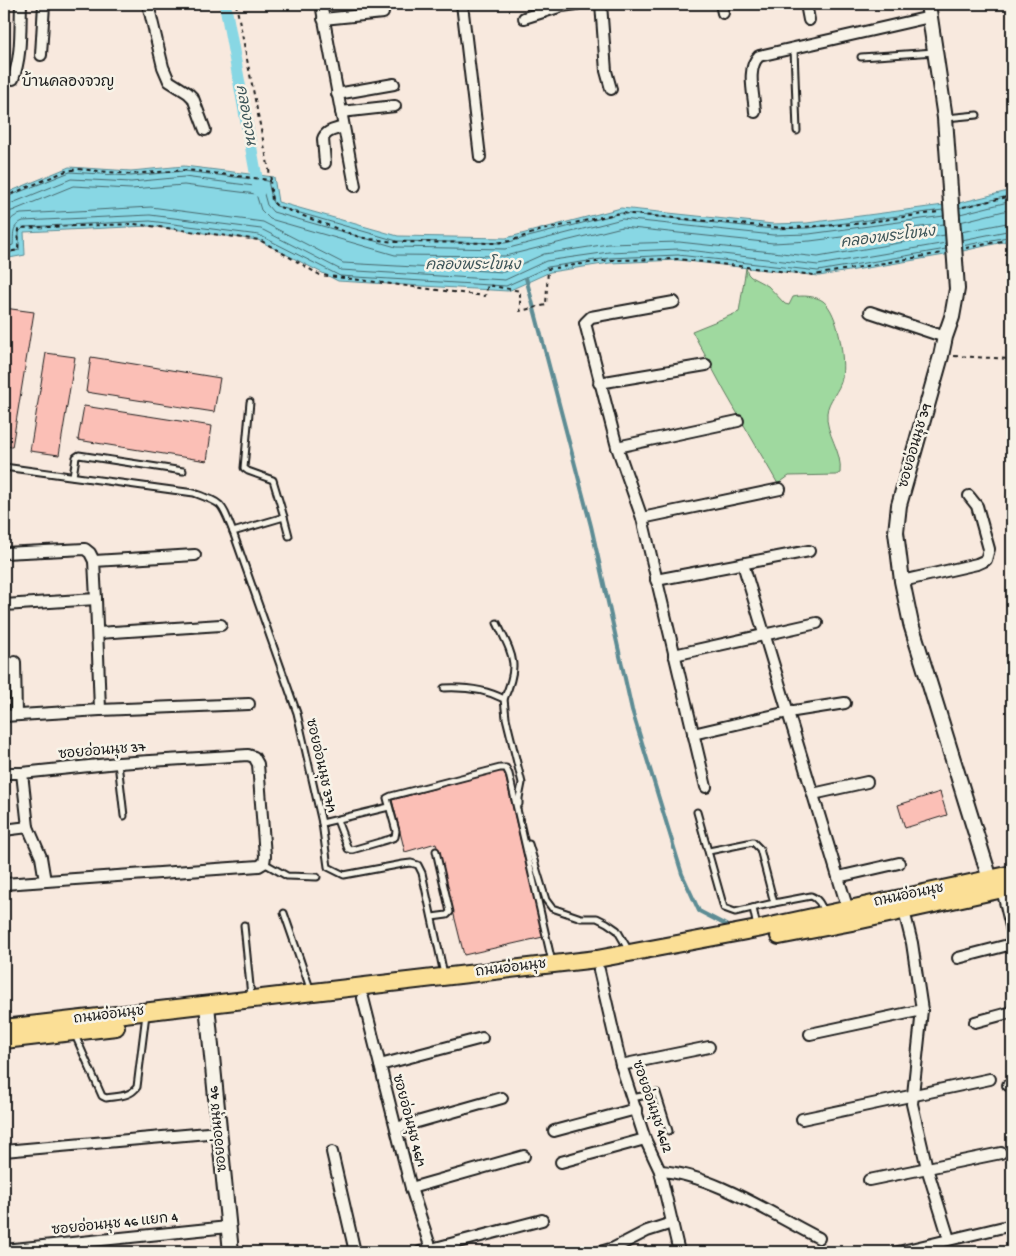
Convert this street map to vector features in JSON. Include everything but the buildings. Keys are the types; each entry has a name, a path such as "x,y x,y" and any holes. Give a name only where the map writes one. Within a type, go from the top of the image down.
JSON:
{"main road":[{"name":"ถนนอ่อนนุช","path":"4,1028 71,1026 598,965 850,916 1001,883"},
{"name":"ถนนอ่อนนุช","path":"207,1010 251,1000 311,993 362,992 445,977 553,964 598,965 630,953 826,915 850,916"},
{"name":"ถนนอ่อนนุช","path":"4,1040 71,1026"}],"street":[{"path":"13,80 18,66 21,4"},
{"path":"41,55 44,4"},
{"path":"148,4 163,67 169,81 193,98 205,130"},
{"path":"321,4 354,186"},
{"path":"462,4 480,157"},
{"path":"524,18 562,6 577,4"},
{"path":"601,4 606,71 611,89"},
{"path":"806,4 809,20"},
{"path":"755,112 752,67 755,60 760,56 794,49 929,10"},
{"name":"ซอยอ่อนนุช 39","path":"929,10 945,118 957,289 942,356 899,505 896,532 902,581 911,624 1001,883"},
{"path":"323,19 383,14"},
{"path":"337,94 394,84"},
{"path":"341,112 395,106"},
{"path":"325,163 324,135 327,132 343,127"},
{"path":"674,302 591,317 585,323 617,447 642,518 706,786"},
{"path":"870,312 945,337"},
{"path":"599,383 706,365"},
{"path":"617,447 738,421"},
{"path":"642,518 780,489"},
{"path":"902,581 977,564 986,560 989,549 977,506 969,496"},
{"path":"4,553 85,549 90,552 94,561 100,710"},
{"path":"656,580 809,551"},
{"path":"94,561 195,555"},
{"path":"743,564 850,916"},
{"path":"4,605 96,599"},
{"path":"674,655 816,623"},
{"path":"98,633 221,625"},
{"path":"14,662 16,715"},
{"path":"693,734 788,712 845,703"},
{"path":"4,716 249,704"},
{"name":"ซอยอ่อนนุช 37","path":"4,773 22,773 118,763 248,755 254,757 258,764 264,863"},
{"path":"22,773 28,826 41,857 45,881"},
{"path":"813,794 867,782"},
{"path":"4,830 28,826"},
{"path":"4,884 259,866 264,863"},
{"path":"838,877 899,863"},
{"path":"1001,883 1012,931"},
{"path":"903,904 912,943 922,1010 912,1104 949,1239"},
{"path":"958,958 1012,944"},
{"name":"ซอยอ่อนนุช 46/2","path":"598,965 621,1065 645,1140 660,1172 678,1252"},
{"name":"ซอยอ่อนนุช 46/1","path":"362,992 411,1188 431,1249"},
{"name":"ซอยอ่อนนุช 46","path":"207,1010 231,1252"},
{"path":"810,1034 922,1010"},
{"path":"975,1022 1012,1012"},
{"path":"380,1066 482,1038"},
{"path":"621,1065 709,1047"},
{"path":"802,1119 990,1079"},
{"path":"396,1128 502,1098"},
{"path":"554,1132 636,1109"},
{"path":"4,1150 219,1132"},
{"path":"561,1162 645,1140"},
{"path":"332,1152 355,1252"},
{"path":"868,1180 1001,1153"},
{"path":"411,1188 524,1156"},
{"path":"660,1172 677,1172 703,1181 762,1207 819,1238"},
{"path":"420,1252 542,1220"},
{"path":"600,1252 614,1248 647,1231 672,1223"},
{"path":"898,1252 1012,1224"},
{"name":"ซอยอ่อนนุช 46 แยก 4","path":"4,1250 228,1228"}],"lane":[{"path":"794,49 797,132"},
{"path":"861,57 935,52"},
{"path":"945,118 977,115"},
{"path":"250,402 244,468 248,472 269,478 274,482 289,536"},
{"path":"73,476 76,458 79,455 183,471"},
{"name":"ซอยอ่อนนุช 37/1","path":"4,467 194,493 220,504 224,509 233,532 297,713 322,823 328,867 344,875 403,864 411,863 418,865 422,873 445,977"},
{"path":"233,532 284,517"},
{"path":"497,623 511,651 513,662 512,682 504,700 506,718 522,783 519,798 521,814 546,900 552,908 562,912 581,918 597,918 607,922 623,938 630,953"},
{"path":"444,688 460,687 489,692 504,700"},
{"path":"118,763 124,816"},
{"path":"337,820 348,849 352,850 395,837 396,831 387,798 506,768 512,783 553,964"},
{"path":"322,823 389,807"},
{"path":"697,812 724,908 732,912 811,896 819,901 826,915"},
{"path":"709,851 756,843 760,848 774,903"},
{"path":"432,917 447,915 450,912 436,851"},
{"path":"264,863 287,876 317,877"},
{"path":"753,908 757,929"},
{"path":"284,913 311,993"},
{"path":"244,925 251,1000"},
{"path":"71,1026 100,1092 106,1098 128,1095 133,1093 137,1087 145,1018"},
{"path":"632,1098 657,1093 669,1131"}],"path":[{"path":"236,4 271,180 272,201 277,206 359,237 396,242 495,243 510,241 542,230 620,213 784,228 855,224 943,212"},
{"path":"4,197 66,171 78,169 129,174 187,170 271,180"},
{"path":"959,208 1012,196"},
{"path":"4,253 18,250 19,228 134,224 260,240 320,275 485,296 488,286 520,291 520,311 546,305 548,269 610,260 678,258 814,275 948,252"},
{"path":"966,248 1012,239"},
{"path":"942,356 1012,359"}],"green space":[{"path":"746,268 751,277 768,286 785,304 789,305 793,297 813,297 823,301 829,307 833,316 840,337 843,360 841,383 829,404 827,413 827,421 839,457 840,473 836,475 789,476 778,484 692,331 739,312"}],"water":[{"name":"คลองพระโขนง","path":"184,166 274,177 278,202 398,236 506,238 621,208 773,224 807,223 959,203 1012,190 1012,240 945,255 819,276 678,260 610,263 550,272 508,291 338,281 258,240 149,226 24,232 25,255 4,259 4,194 69,167 131,171"}],"waterway":[{"name":"คลองจวน","path":"225,4 259,191"},
{"name":"คลองพระโขนง","path":"526,278 591,526 632,710 682,874 699,911 726,925"}],"district":[{"name":"บ้านคลองจวญ","path":"68,83"}]}
